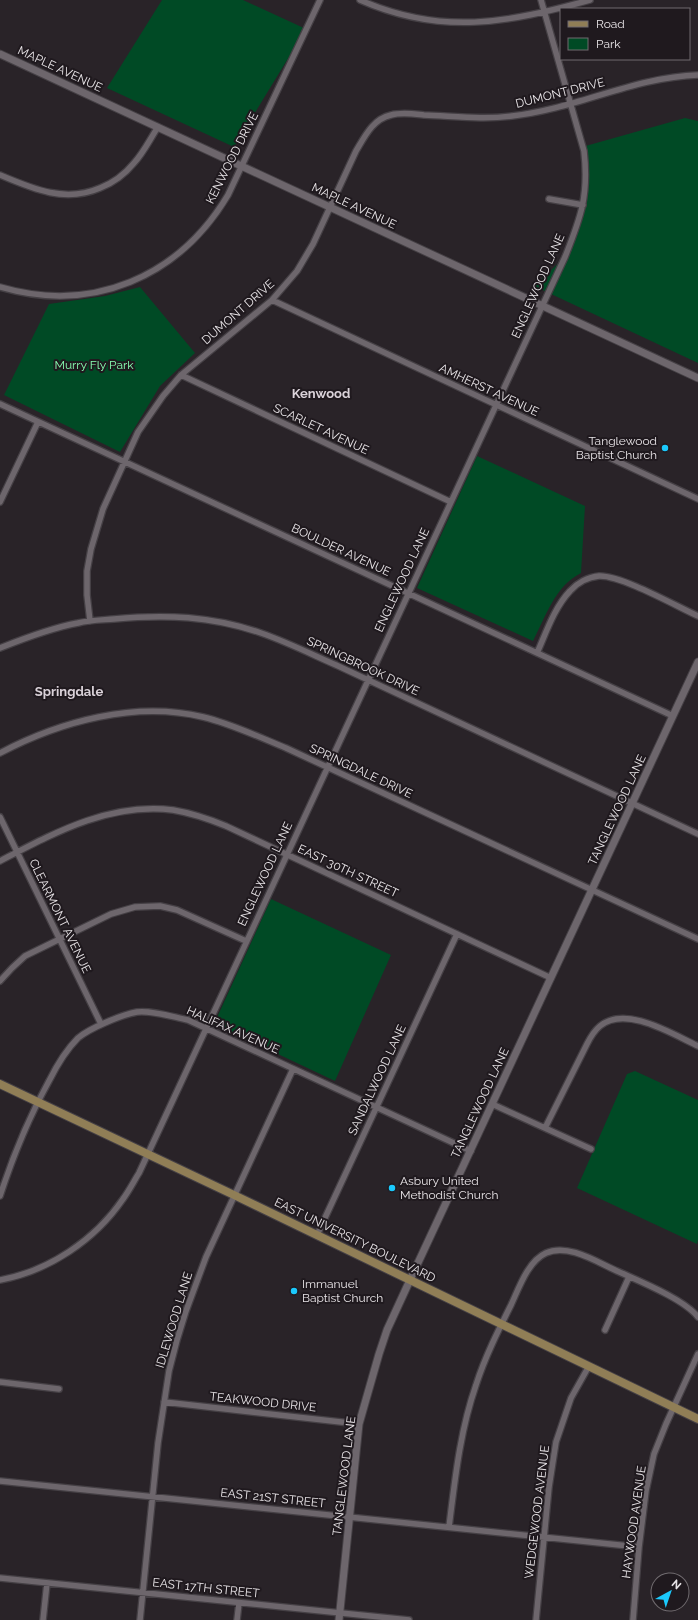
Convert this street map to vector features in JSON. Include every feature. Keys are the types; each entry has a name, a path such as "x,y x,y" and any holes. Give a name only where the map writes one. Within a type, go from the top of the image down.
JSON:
{"main road":[{"name":"MAPLE AVENUE","path":"0,54 698,378"},
{"name":"TANGLEWOOD LANE","path":"339,1616 359,1424 387,1330 698,662"},
{"name":"EAST UNIVERSITY BOULEVARD","path":"0,1084 698,1419"}],"street":[{"name":"KENWOOD DRIVE","path":"0,288 35,295 76,295 113,288 146,275 176,256 199,235 220,209 242,166 320,0"},
{"path":"360,0 398,14 441,22 483,23 545,13 560,9"},
{"name":"ENGLEWOOD LANE","path":"0,1280 33,1270 58,1258 85,1240 106,1220 124,1199 139,1173 565,257 583,205 586,174 584,151 542,0"},
{"path":"562,8 590,0"},
{"name":"DUMONT DRIVE","path":"90,621 87,595 87,571 91,549 103,509 138,432 163,396 182,375 272,300 297,271 313,244 364,137 376,122 384,117 402,114 500,118 530,114 571,104 638,84 679,75 698,75"},
{"path":"0,175 25,186 51,194 72,195 95,190 118,179 127,171 143,153 158,127"},
{"path":"549,199 583,205"},
{"name":"AMHERST AVENUE","path":"272,300 698,499"},
{"name":"SCARLET AVENUE","path":"182,375 451,502"},
{"name":"BOULDER AVENUE","path":"0,404 673,716"},
{"path":"0,502 38,422"},
{"path":"537,653 562,602 576,586 591,578 600,576 615,578 698,616"},
{"name":"SPRINGBROOK DRIVE","path":"0,648 58,627 90,621 134,617 172,616 214,621 254,631 282,641 368,680 698,834"},
{"name":"SPRINGDALE DRIVE","path":"0,753 33,738 78,722 128,713 170,712 204,717 272,742 698,939"},
{"name":"EAST 30TH STREET","path":"0,861 49,836 95,818 123,811 151,809 174,810 206,818 252,838 551,978"},
{"name":"CLEARMONT AVENUE","path":"0,817 101,1024"},
{"path":"0,981 25,956 111,914 135,907 167,907 177,910 246,941"},
{"name":"SANDALWOOD LANE","path":"317,1235 457,934"},
{"name":"HALIFAX AVENUE","path":"0,1196 9,1169 37,1102 58,1064 72,1045 90,1030 101,1024 137,1012 188,1020 471,1151"},
{"path":"545,1128 586,1044 594,1032 606,1022 621,1018 638,1020 698,1046"},
{"name":"IDLEWOOD LANE","path":"140,1620 164,1402 169,1371 186,1311 206,1257 293,1069"},
{"path":"492,1104 592,1149"},
{"path":"449,1528 456,1472 468,1413 476,1385 501,1324 529,1269 540,1256 553,1251 568,1251 630,1277 673,1298 698,1317"},
{"path":"605,1330 630,1277"},
{"name":"HAYWOOD AVENUE","path":"633,1620 639,1547 646,1491 654,1454 698,1354"},
{"name":"WEDGEWOOD AVENUE","path":"536,1620 549,1489 556,1442 572,1398 589,1366"},
{"path":"0,1382 58,1389"},
{"name":"TEAKWOOD DRIVE","path":"164,1402 359,1424"},
{"name":"EAST 21ST STREET","path":"0,1481 639,1547"},
{"name":"EAST 17TH STREET","path":"0,1578 239,1603 339,1616 409,1620"},
{"path":"43,1620 47,1583"},
{"path":"237,1620 239,1603"}],"green space":[{"path":"162,0 243,0 306,29 234,147 107,88"},
{"path":"685,118 698,121 698,363 534,286 565,257 583,205 582,147"},
{"name":"Murry Fly Park","path":"140,287 195,353 160,386 120,452 4,395 49,304 105,296"},
{"path":"477,456 585,506 581,573 564,586 552,602 533,641 417,588"},
{"path":"271,899 391,955 335,1081 214,1024"},
{"path":"635,1071 698,1100 697,1244 577,1188 627,1074"}],"place":[{"name":"Tanglewood Baptist Church","path":"665,448"},
{"name":"Asbury United Methodist Church","path":"392,1188"},
{"name":"Immanuel Baptist Church","path":"294,1291"}],"district":[{"name":"Kenwood","path":"321,393"},
{"name":"Springdale","path":"69,691"}]}
